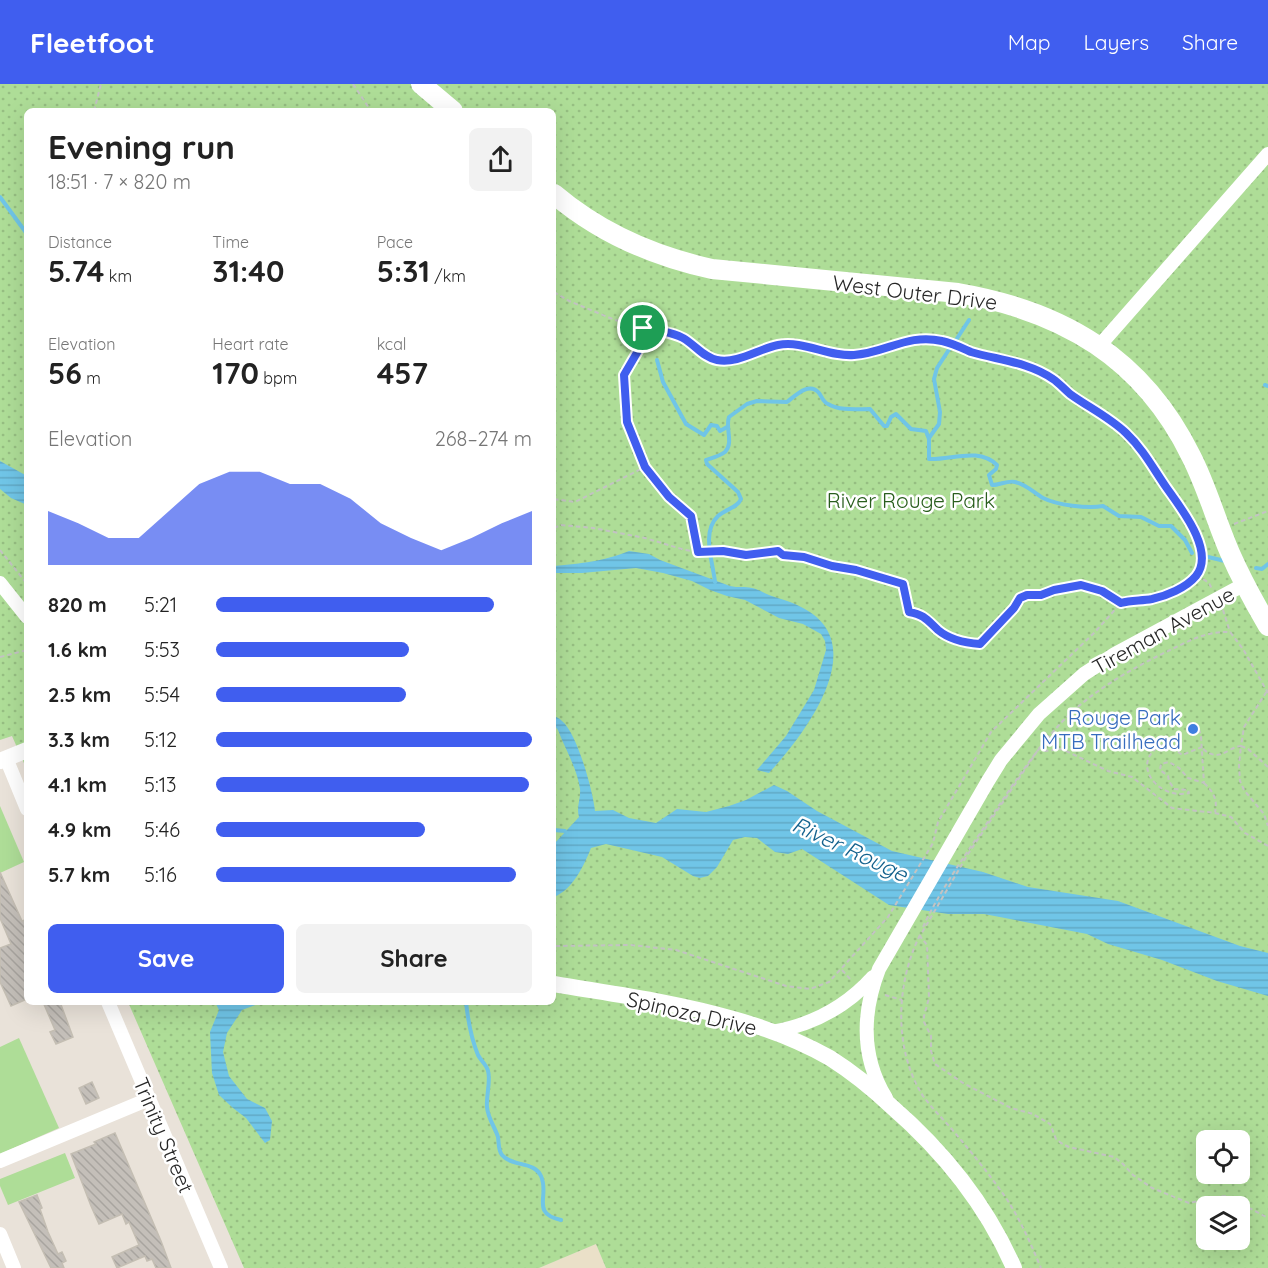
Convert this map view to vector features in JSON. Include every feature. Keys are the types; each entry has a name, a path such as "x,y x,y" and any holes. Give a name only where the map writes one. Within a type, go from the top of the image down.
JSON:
{"main road":[{"path":"421,84 449,108"},
{"name":"West Outer Drive","path":"556,196 593,224 622,240 685,263 712,269 958,293 991,299 1050,318 1099,346 1142,383 1177,431 1200,474 1245,584 1268,626"}],"street":[{"path":"1099,346 1268,154"},
{"path":"0,583 24,613"},
{"name":"Tireman Avenue","path":"879,969 1001,760 1024,730 1055,698 1084,674 1115,654 1245,584"},
{"path":"24,751 3,760 24,803"},
{"path":"772,1032 799,1026 829,1013 856,994 879,969"},
{"path":"879,969 867,1004 866,1036 873,1072 890,1105"},
{"name":"Spinoza Drive","path":"556,984 679,1006 733,1019 802,1044 831,1059 857,1077 915,1126 943,1156 969,1189 991,1223 1014,1268"},
{"name":"Trinity Street","path":"109,1005 221,1268"},
{"path":"0,1161 149,1099"},
{"path":"0,1234 14,1268"}],"path":[{"path":"95,108 101,84"},
{"path":"353,84 369,108"},
{"path":"556,292 573,303 615,320 665,331 683,338 715,360 731,360 778,345 800,345 852,356 880,350 901,341 920,338 942,341 973,352 1034,368 1053,379 1070,394 1116,425 1140,448 1181,505 1191,523 1200,547 1201,564 1197,575 1186,585 1151,599 1121,603 1095,632 992,732 938,822 933,843 888,917 830,982 810,989 786,986 676,950 631,945 556,946"},
{"path":"643,328 638,351 624,375 627,422 645,467 669,497 691,516 698,552"},
{"path":"556,499 575,502 645,467"},
{"path":"1220,526 1237,523 1268,511"},
{"path":"556,527 561,525 593,528 645,538 698,552 723,551 746,555 778,551 783,555 804,557 832,566 856,570 903,584 909,612 924,616 939,631 956,641 970,643 980,644 1014,608 1020,598 1027,595 1041,595 1081,585 1102,591 1121,603"},
{"path":"0,550 24,580"},
{"path":"1197,575 1209,583"},
{"path":"1226,617 1230,632 1243,649 1267,692 1244,727 1239,765 1240,781 1244,790 1264,814 1268,826"},
{"path":"1041,1268 1029,1239 1003,1194 979,1161 925,1098 914,1081 900,1018 905,982 914,947 967,853 1040,747 1062,722 1098,692 1147,661 1194,638 1215,632 1230,632"},
{"path":"0,657 24,651"},
{"path":"1199,729 1204,783"},
{"path":"1202,747 1182,755 1167,743 1163,744 1149,758 1146,769 1148,775 1156,783 1172,793 1187,794 1190,791 1174,789 1168,776 1160,770 1160,765 1164,763 1168,762 1179,768 1188,778 1204,783 1214,793 1217,805 1215,813"},
{"path":"1040,747 1045,751 1062,749 1108,771 1132,777 1172,808 1231,817 1245,833 1268,846"},
{"path":"1202,747 1213,754 1228,753 1236,747 1248,749 1268,767"},
{"path":"920,936 927,945 929,998 924,1022 931,1036 931,1051 935,1064 963,1083 1001,1103 1033,1114 1050,1124 1056,1139 1068,1147 1114,1156 1133,1175 1152,1188 1190,1203 1227,1196 1268,1218"}],"shaded area":[{"path":"596,1244 606,1268 539,1268"}],"green space":[{"name":"River Rouge Park","path":"0,84 1268,84 1268,1268 606,1268 596,1244 539,1268 244,1268 129,1005 556,1005 556,108 24,108 24,763 12,736 0,740"},
{"path":"0,806 24,862 0,873"},
{"path":"19,1038 59,1128 0,1154 0,1047"},
{"path":"65,1153 75,1178 8,1205 0,1186 0,1179"}],"water":[{"path":"0,461 24,474 24,504 11,498 0,489"},
{"path":"629,551 649,554 730,586 756,589 803,608 823,624 832,644 832,667 825,690 799,737 769,773 757,770 786,736 814,690 826,650 821,634 803,624 779,618 745,600 727,596 692,581 663,573 636,568 556,573 556,566 601,560"},
{"name":"River Rouge","path":"556,717 568,727 579,749 595,811 613,810 629,818 656,823 677,809 706,812 746,800 774,785 892,851 983,872 1028,887 1118,901 1240,946 1268,953 1268,996 1108,944 1087,934 984,914 948,914 889,905 802,849 788,854 775,852 757,838 745,837 733,840 717,867 708,876 700,878 662,857 606,844 591,848 572,883 556,896 556,842 579,817 580,793 574,766 558,730"},
{"path":"216,1005 255,1005 242,1010 227,1033 223,1052 229,1076 247,1099 265,1108 272,1121 270,1140 265,1143 246,1118 219,1095 212,1073 210,1032 219,1010"}],"building":[{"path":"0,872 22,921 24,920 24,1000 11,1006 0,982 0,948 11,944 0,918"},
{"path":"44,1005 61,1005 73,1037 56,1044 50,1032 55,1030"},
{"path":"92,1082 99,1098 86,1104 79,1088"},
{"path":"115,1133 171,1268 156,1268 152,1259 147,1261 145,1256 117,1268 112,1257 139,1245 129,1222 126,1224 122,1214 99,1224 71,1154"},
{"path":"37,1195 48,1232 58,1254 62,1252 66,1261 62,1263 64,1268 51,1268 19,1202"}],"waterway":[{"path":"0,197 24,230"},
{"path":"956,340 969,320"},
{"path":"929,438 939,424 940,412 934,379 937,368 950,348"},
{"path":"657,360 663,382 686,424 704,435 711,425 717,426 720,431 727,427"},
{"path":"715,582 709,548 710,530 718,516 741,499 738,492 707,464 706,460 718,456 728,448 729,417 747,404 757,401 787,402 802,391 811,388 819,393 825,402 838,408 870,409 884,426 887,426 891,417 896,414 911,429 926,431 929,439 929,459 973,455 982,457 997,465 989,475 992,485 1015,482 1056,503 1081,507 1103,506 1119,516 1141,517 1159,526 1171,526 1185,540 1192,553"},
{"path":"1204,556 1225,561"},
{"path":"1256,568 1262,569 1268,564"},
{"path":"556,830 565,831"},
{"path":"466,1005 473,1042 488,1071 488,1111 498,1137 499,1149 506,1159 538,1171 544,1190 543,1208 546,1213 561,1220"}],"place":[{"name":"Rouge Park MTB Trailhead","path":"1193,729"}],"route":[{"path":"643,328 665,331 683,338 715,360 731,360 778,345 800,345 852,356 880,350 901,341 920,338 942,341 973,352 1034,368 1053,379 1070,394 1124,431 1155,467 1191,523 1200,547 1201,564 1197,575 1186,585 1165,595 1121,603 1102,591 1081,585 1041,595 1027,595 1020,598 1014,608 980,644 956,641 939,631 924,616 909,612 903,584 804,557 783,555 778,551 746,555 723,551 698,552 691,516 669,497 645,467 627,422 624,375 638,351 643,328"}]}
